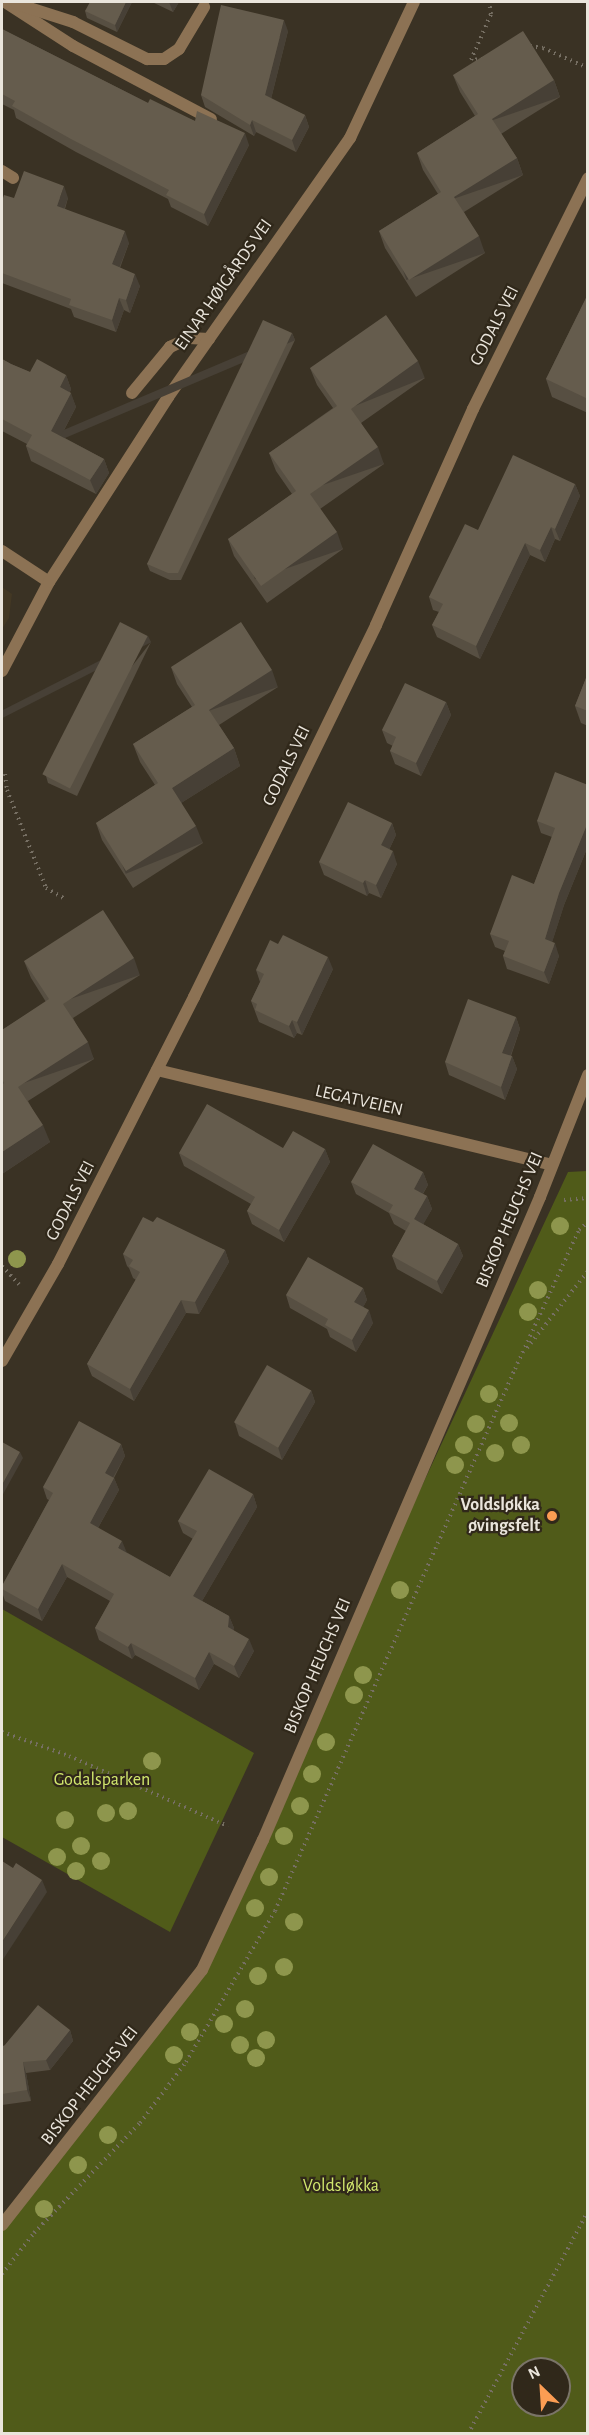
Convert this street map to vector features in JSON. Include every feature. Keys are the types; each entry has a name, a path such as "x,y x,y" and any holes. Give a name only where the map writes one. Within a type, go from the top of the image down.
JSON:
{"street":[{"path":"5,2 73,46 226,127"},
{"path":"10,2 73,22 147,58 164,59 178,50 204,7"},
{"name":"EINAR HØIGÅRDS VEI","path":"2,671 49,582 209,339 350,138 414,2"},
{"name":"GODALS VEI","path":"2,1361 58,1264 157,1070 376,625 473,409 588,178"},
{"path":"132,393 170,347 189,338 209,339"},
{"path":"2,551 49,582"},
{"name":"LEGATVEIEN","path":"157,1070 552,1166"},
{"name":"BISKOP HEUCHS VEI","path":"2,2225 202,1970 268,1830 552,1166 588,1075"}],"path":[{"path":"488,58 471,60 491,14 489,2"},
{"path":"526,46 543,48 588,68"},
{"path":"2,774 4,774 7,790 46,888 64,899"},
{"path":"558,1201 588,1198"},
{"path":"522,1354 588,1271"},
{"path":"2,1732 69,1756 228,1826"},
{"path":"468,2433 588,2211"}],"shaded area":[{"path":"2,587 12,594 9,618 2,629"}],"green space":[{"name":"Voldsløkka","path":"587,1171 587,2433 2,2433 2,2224 199,1965 568,1172"},
{"name":"Godalsparken","path":"2,1609 254,1753 170,1932 2,1837"}],"building":[{"path":"90,2 126,2 115,25 85,11"},
{"path":"221,5 284,20 265,95 305,115 292,140 252,120 250,125 201,95"},
{"path":"2,29 148,103 150,99 195,121 197,111 245,133 204,214 166,195 169,190 12,106 15,101 2,94"},
{"path":"523,31 554,80 492,119 517,158 454,197 479,236 409,280 379,231 441,192 417,153 478,114 453,75"},
{"path":"24,171 64,186 57,206 125,231 112,264 135,274 126,300 119,298 112,320 69,305 71,299 2,273 2,201 4,195 14,198"},
{"path":"588,294 588,399 546,379"},
{"path":"386,315 418,361 351,409 378,447 310,494 337,532 261,586 228,539 296,491 269,453 337,406 310,368"},
{"path":"263,320 292,333 178,573 168,573 147,564"},
{"path":"2,359 30,372 37,359 66,375 60,387 71,393 51,431 104,459 90,480 26,446 32,435 2,419"},
{"path":"513,455 575,484 555,529 551,527 540,550 525,543 476,646 432,625 443,604 429,597 465,524 478,530"},
{"path":"120,622 148,636 70,788 42,774"},
{"path":"241,622 272,670 209,710 234,748 172,788 196,826 126,871 96,823 158,783 133,744 195,705 171,667"},
{"path":"588,673 588,711 575,706"},
{"path":"405,683 446,702 416,763 390,751 396,737 382,730"},
{"path":"555,772 588,785 588,822 559,893 545,939 555,943 544,972 503,956 509,941 490,934 512,875 534,884 555,828 537,821"},
{"path":"348,802 392,823 381,845 393,851 376,885 365,880 363,883 319,862"},
{"path":"103,910 134,958 63,1004 88,1042 18,1087 43,1125 2,1152 2,1085 4,1083 2,1079 2,1030 49,999 24,961"},
{"path":"283,935 328,957 297,1022 292,1020 289,1026 255,1010 257,1004 251,1001 264,974 256,970 270,940 278,944"},
{"path":"468,999 516,1017 502,1053 512,1056 501,1087 445,1062"},
{"path":"207,1104 283,1148 293,1131 325,1149 279,1230 247,1211 255,1197 179,1153"},
{"path":"373,1144 423,1172 414,1189 427,1196 414,1219 458,1244 437,1281 392,1256 410,1223 389,1212 393,1205 351,1182"},
{"path":"143,1217 153,1222 157,1217 225,1250 195,1302 181,1300 130,1389 87,1364 140,1272 129,1266 133,1260 123,1254"},
{"path":"308,1257 363,1288 354,1302 369,1310 352,1340 325,1325 328,1319 286,1295"},
{"path":"267,1365 311,1390 278,1448 234,1422"},
{"path":"79,1421 121,1444 105,1473 114,1478 90,1523 122,1541 118,1548 170,1577 197,1531 178,1521 209,1469 253,1494 193,1596 229,1616 228,1627 249,1639 234,1666 209,1652 195,1678 131,1643 128,1647 95,1628 114,1594 62,1564 38,1609 2,1589 53,1493 43,1487"},
{"path":"2,1442 20,1452 2,1485"},
{"path":"2,1861 13,1868 16,1863 42,1880 2,1942"},
{"path":"38,2005 70,2030 46,2060 23,2062 27,2090 2,2094 2,2046"}],"place":[{"name":"Voldsløkka øvingsfelt","path":"552,1516"}]}
